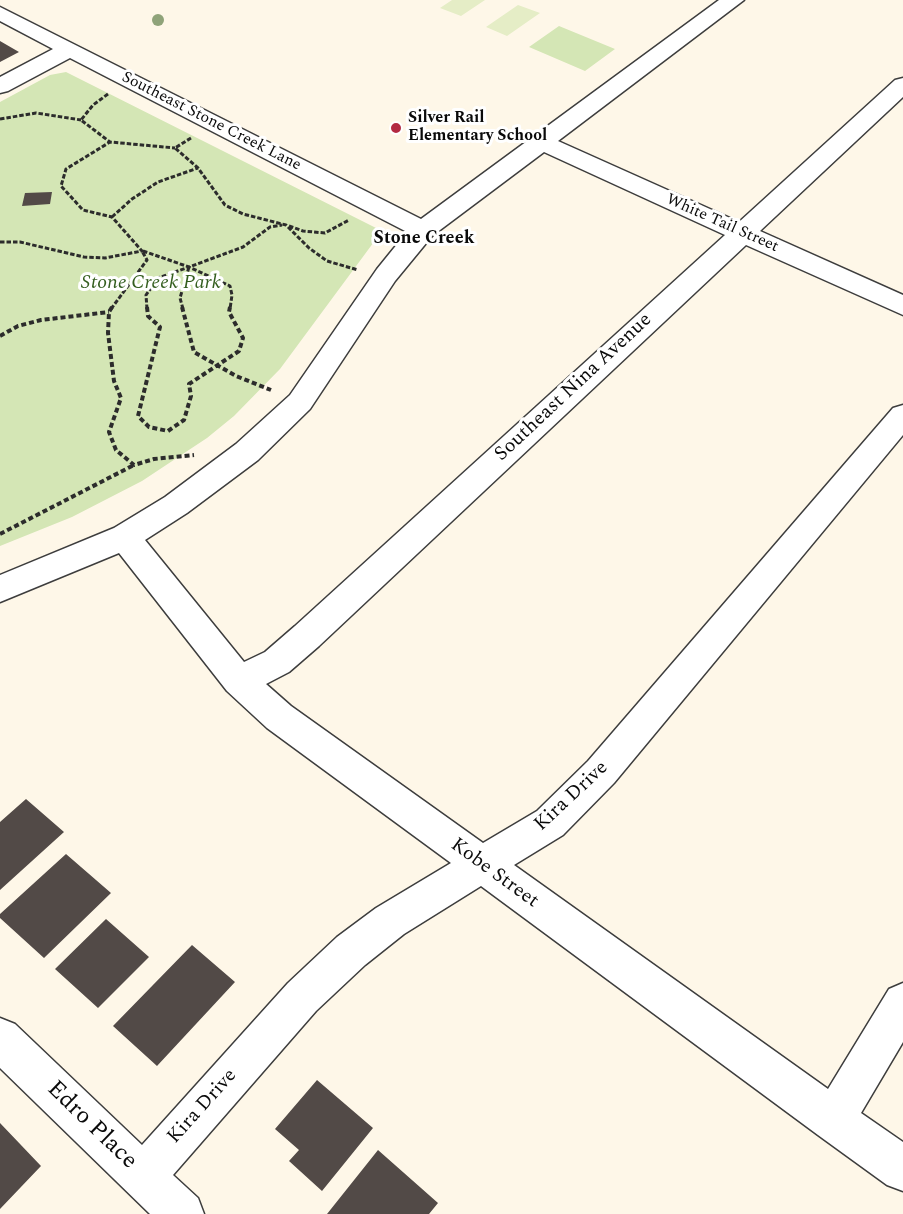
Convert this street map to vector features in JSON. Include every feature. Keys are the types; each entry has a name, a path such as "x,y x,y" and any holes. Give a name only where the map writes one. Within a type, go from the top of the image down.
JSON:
{"street":[{"path":"0,588 125,537 176,506 247,452 300,402 386,275 423,230 733,0"},
{"name":"Southeast Stone Creek Lane","path":"0,13 423,230"},
{"path":"0,86 70,49"},
{"name":"Southeast Nina Avenue","path":"239,681 277,662 307,636 903,85"},
{"name":"White Tail Street","path":"541,142 903,306"},
{"name":"Kira Drive","path":"142,1176 302,997 351,951 390,921 550,822 601,772 903,416"},
{"name":"Kobe Street","path":"125,537 239,681 279,717 903,1169"},
{"path":"833,1120 903,1003"},
{"name":"Edro Place","path":"0,1039 182,1214"}],"path":[{"path":"81,120 104,96 132,81"},
{"path":"0,119 36,113 81,120 110,141 175,148 198,168 225,205 243,214 303,231 325,233 349,220"},
{"path":"175,148 216,124"},
{"path":"110,141 66,169 61,186 83,210 112,217 142,250 147,260 109,312 108,333 114,381 121,398 109,432 116,450 134,465"},
{"path":"112,217 132,199 158,182 198,168"},
{"path":"0,242 29,243 84,257 105,258 142,250 189,267 230,286 232,295 229,312 243,338 239,351 189,384 191,396 184,420 168,431 149,427 138,416 160,327 148,316 146,295 158,278 189,267 243,247 270,227 286,225"},
{"path":"286,225 309,248 327,261 347,268 386,275"},
{"path":"189,267 180,298 194,352 217,366 300,402"},
{"path":"0,336 18,326 41,320 109,312"},
{"path":"0,534 134,465 154,459 201,454"}],"green space":[{"path":"452,0 485,0 461,16 440,8"},
{"path":"518,5 540,13 507,36 486,27"},
{"path":"559,26 615,49 585,71 529,47"},
{"name":"Stone Creek Park","path":"66,72 382,231 280,369 234,416 207,438 142,481 72,517 0,546 0,102 50,75"}],"building":[{"path":"0,41 19,52 0,62"},
{"path":"52,192 50,204 22,206 25,193"},
{"path":"26,799 64,832 0,890 0,822"},
{"path":"66,854 111,893 44,958 0,918 0,914"},
{"path":"106,919 149,957 98,1008 55,969"},
{"path":"192,945 235,982 157,1066 113,1026"},
{"path":"317,1080 373,1128 322,1191 289,1161 299,1150 275,1129"},
{"path":"0,1123 41,1166 0,1209"},
{"path":"378,1150 438,1203 429,1214 327,1214"}],"place":[{"name":"Silver Rail Elementary School","path":"396,128"}],"district":[{"name":"Stone Creek","path":"424,239"}]}
